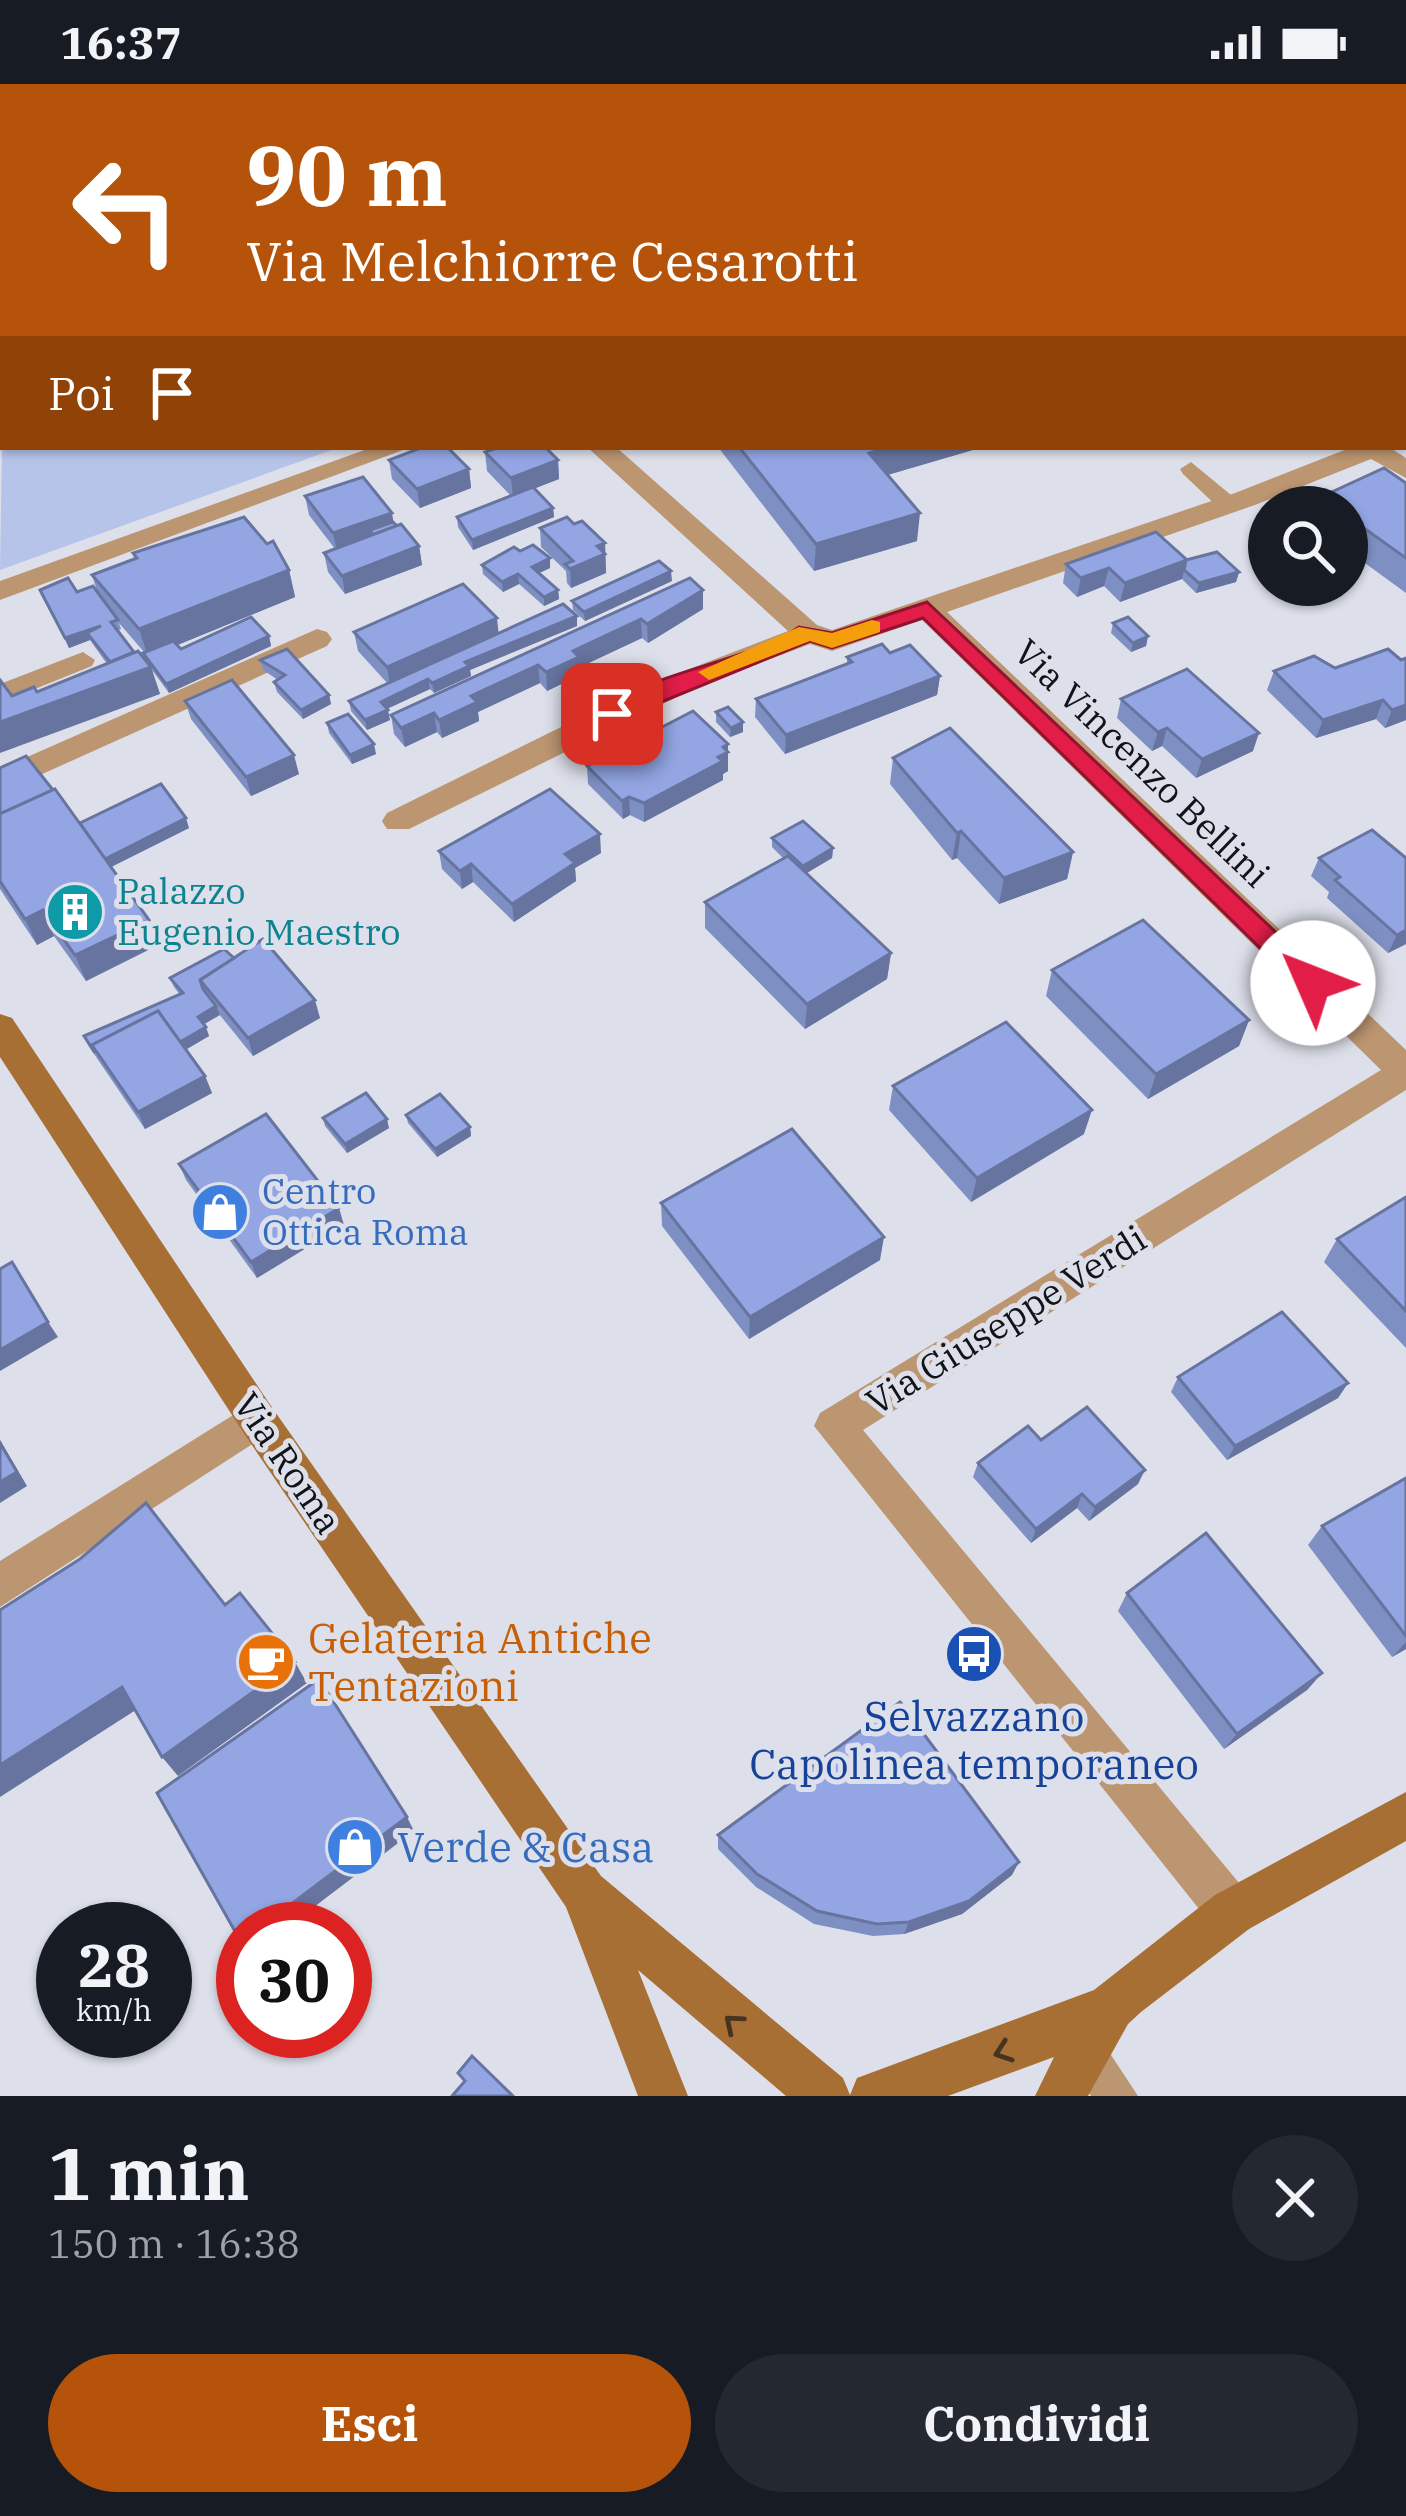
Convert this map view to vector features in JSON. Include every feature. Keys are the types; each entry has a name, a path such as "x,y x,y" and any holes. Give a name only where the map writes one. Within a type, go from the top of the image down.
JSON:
{"street":[{"path":"0,591 390,450"},
{"path":"603,450 807,632 832,640 1229,505 1369,450"},
{"path":"1377,450 1406,470"},
{"name":"Via Vincenzo Bellini","path":"927,609 1406,1072"},
{"path":"398,821 612,714 690,679 792,644 807,632"},
{"path":"0,782 317,639"},
{"name":"Via Roma","path":"0,1028 257,1419 584,1893 663,2096"},
{"name":"Via Giuseppe Verdi","path":"1232,1912 834,1426 1406,1072"},
{"path":"0,1586 257,1419"},
{"path":"875,2096 1088,2028 1232,1912 1406,1815"},
{"name":"Via Roma","path":"584,1893 825,2096"},
{"path":"1060,2096 1088,2028"}],"lane":[{"path":"1191,469 1229,505"},
{"path":"0,694 83,660"},
{"path":"1088,2028 1117,2096"}],"shaded area":[{"path":"2,450 332,450 0,570"}],"building":[{"path":"415,450 450,450 469,469 417,489 389,460"},
{"path":"548,450 558,460 511,478 485,452"},
{"path":"741,450 880,450 869,453 920,513 816,544"},
{"path":"1384,468 1406,483 1406,558 1368,531 1368,486 1345,486"},
{"path":"363,477 392,513 333,533 305,496"},
{"path":"533,487 553,508 472,540 457,517"},
{"path":"244,517 267,544 273,541 289,570 139,629 92,575 137,558 133,553"},
{"path":"567,517 574,524 582,521 605,543 597,546 605,554 570,569 565,564 573,561 540,528"},
{"path":"393,522 397,526 373,535 370,530"},
{"path":"401,524 419,546 342,576 324,553"},
{"path":"1156,532 1187,560 1125,583 1109,568 1081,578 1066,564"},
{"path":"533,545 550,558 532,567 558,590 544,597 518,574 502,582 482,565 514,547 520,551"},
{"path":"1217,552 1239,572 1199,583 1184,570 1186,560"},
{"path":"659,561 671,571 584,612 572,601"},
{"path":"68,578 77,592 93,586 118,620 111,622 134,652 110,662 87,633 101,626 65,638 40,590"},
{"path":"690,578 703,590 647,624 641,619 573,651 579,657 546,672 538,665 471,696 477,702 439,720 434,713 401,728 391,715"},
{"path":"463,584 497,618 387,667 354,632"},
{"path":"563,604 577,616 381,702 388,710 365,720 349,701"},
{"path":"251,617 269,636 166,684 143,653 173,641 181,649"},
{"path":"1128,617 1148,636 1133,643 1113,623"},
{"path":"882,644 890,653 910,645 940,676 786,735 756,699 852,662 847,657"},
{"path":"287,649 329,695 301,710 274,682 285,675 260,660"},
{"path":"1388,649 1401,660 1406,658 1406,705 1392,710 1383,700 1323,720 1274,671 1314,656 1335,668"},
{"path":"138,651 151,667 0,722 0,680 12,696 34,687 37,692"},
{"path":"1187,669 1259,733 1202,759 1167,728 1158,732 1121,699"},
{"path":"232,680 294,755 246,777 185,701"},
{"path":"728,707 743,722 731,728 716,712"},
{"path":"693,711 728,744 723,747 728,752 718,757 723,761 644,803 629,797 622,801 587,766"},
{"path":"348,714 374,744 350,755 327,723"},
{"path":"950,728 1073,852 1004,878 961,831 957,833 893,758"},
{"path":"26,756 53,790 0,814 0,768"},
{"path":"161,784 186,818 105,859 80,823"},
{"name":"Palazzo Eugenio Maestro","path":"55,789 149,920 75,955 43,910 25,919 0,881 0,814"},
{"path":"550,789 600,834 565,854 575,863 512,904 471,864 460,871 439,851"},
{"path":"803,821 833,848 803,866 772,838"},
{"path":"1372,830 1406,858 1406,930 1397,935 1335,880 1340,877 1319,858"},
{"path":"788,856 891,953 807,1004 705,902"},
{"path":"1143,920 1249,1020 1156,1074 1052,970"},
{"path":"263,939 315,1000 248,1038 200,980"},
{"path":"224,949 234,958 200,980 216,1006 198,1017 206,1027 180,1042 158,1011 92,1045 95,1053 84,1036 183,993 170,978"},
{"path":"158,1011 205,1076 138,1112 92,1045"},
{"path":"1006,1022 1092,1110 977,1178 893,1086"},
{"path":"366,1093 387,1119 345,1144 323,1118"},
{"path":"440,1094 470,1127 435,1149 406,1115"},
{"path":"266,1114 339,1208 251,1262 179,1164"},
{"path":"792,1129 884,1237 750,1317 661,1203"},
{"path":"1406,1197 1406,1311 1337,1239"},
{"path":"12,1262 48,1322 0,1350 0,1269"},
{"path":"1282,1312 1348,1383 1235,1446 1178,1377"},
{"path":"1087,1407 1145,1470 1095,1507 1082,1494 1036,1529 978,1463 1028,1426 1041,1440"},
{"path":"0,1443 17,1472 0,1482"},
{"path":"1406,1478 1406,1636 1322,1526"},
{"path":"146,1503 225,1605 240,1593 295,1662 162,1757 122,1687 0,1765 0,1610 80,1559"},
{"path":"1206,1533 1322,1673 1237,1734 1127,1593"},
{"path":"319,1679 407,1817 294,1902 218,1902 157,1793"},
{"path":"900,1702 1019,1862 969,1901 909,1922 877,1924 817,1911 757,1874 718,1835"},
{"path":"472,2056 513,2096 452,2096 465,2081 458,2073"}],"slow traffic":[{"path":"709,672 792,644 807,632 832,640 872,627"}],"place":[{"name":"Palazzo Eugenio Maestro","path":"75,912"},
{"name":"Centro Ottica Roma","path":"220,1212"},
{"name":"Selvazzano Capolinea temporaneo","path":"974,1654"},
{"name":"Gelateria Antiche Tentazioni","path":"266,1662"},
{"name":"Verde & Casa","path":"355,1847"}],"route":[{"path":"612,714 690,679 792,644 807,632 832,640 927,609 1313,983"}]}
